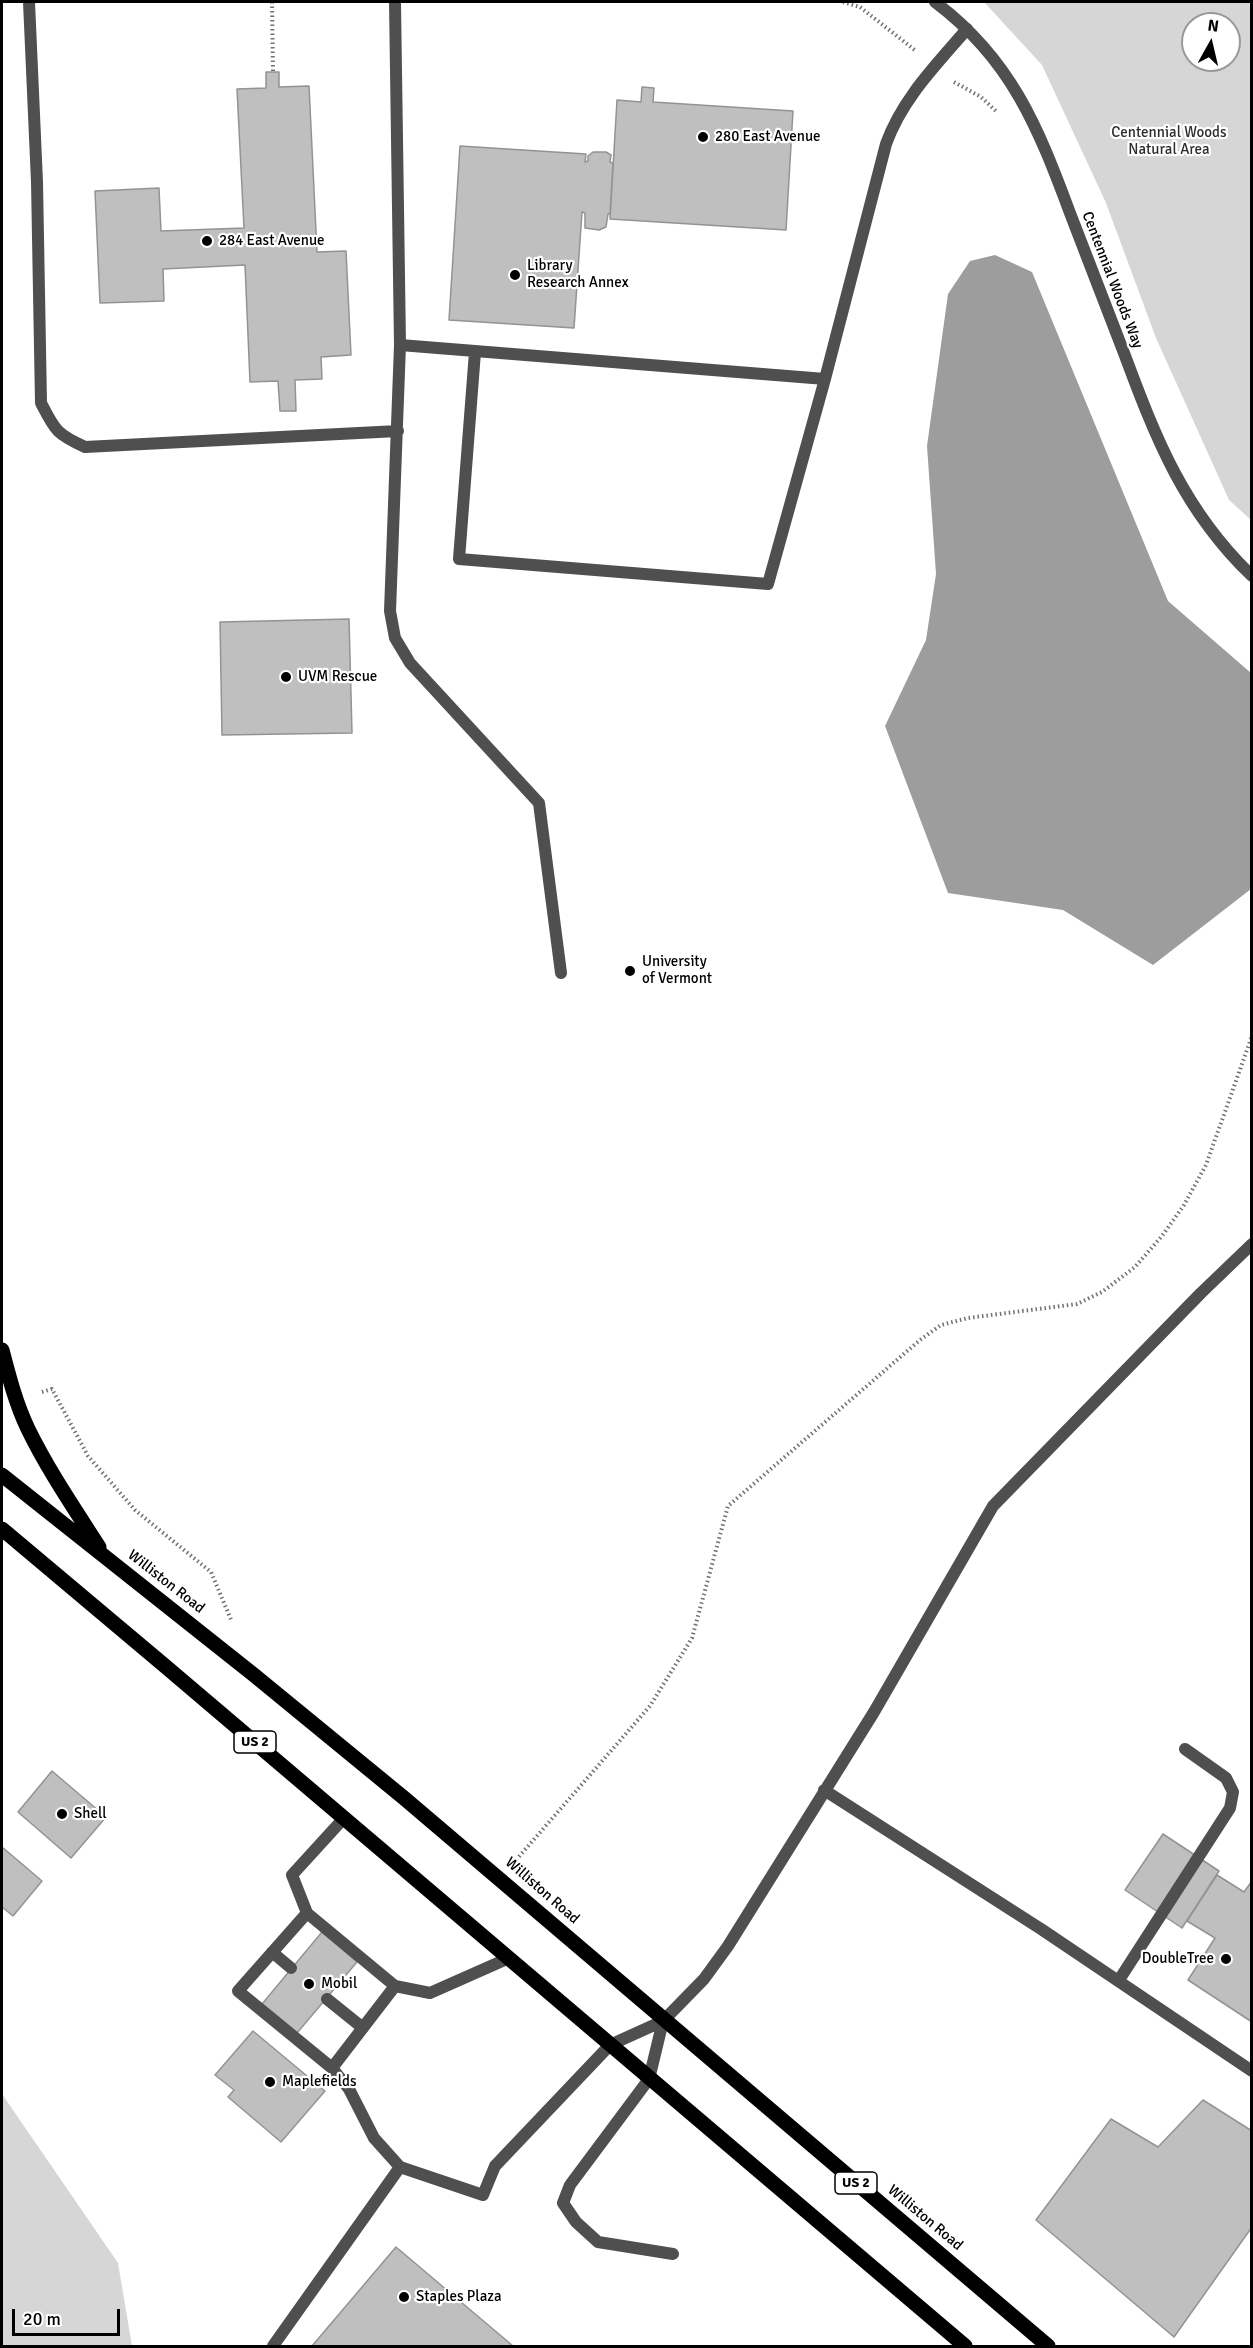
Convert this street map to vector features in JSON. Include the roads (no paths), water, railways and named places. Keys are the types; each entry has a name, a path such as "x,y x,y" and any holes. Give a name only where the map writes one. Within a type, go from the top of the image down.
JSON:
{"main road":[{"path":"2,1350 17,1401 28,1428 53,1476 108,1559"},
{"name":"Williston Road","path":"2,1475 289,1704 500,1879 1048,2346"},
{"name":"US 2","path":"2,1529 965,2346"}],"street":[{"path":"29,2 37,182 41,403 51,423 62,437 85,447 398,431"},
{"path":"395,2 400,345 390,611 395,638 410,663 539,803 561,973"},
{"name":"Centennial Woods Way","path":"935,2 967,29 1003,69 1036,129 1164,455 1198,514 1220,543 1251,576"},
{"path":"475,352 459,559 768,584 825,380 886,144 895,121 933,67 967,29"},
{"path":"400,345 825,380"},
{"path":"307,1913 238,1991 332,2068 349,2089 374,2138 400,2167 483,2195 495,2166 610,2045 663,2020 704,1979 874,1712 993,1506 1251,1244"},
{"path":"1119,1980 1230,1808 1233,1792 1226,1778 1185,1749"},
{"path":"824,1790 1119,1980 1251,2071"},
{"path":"344,1818 292,1875 307,1913 395,1986 430,1993 509,1958"},
{"path":"272,1952 291,1968"},
{"path":"332,2068 395,1986"},
{"path":"327,1999 363,2028"},
{"path":"663,2020 650,2079 570,2185 563,2203 576,2222 598,2242 673,2253"},
{"path":"273,2346 400,2167"}],"place":[{"name":"280 East Avenue","path":"703,137"},
{"name":"284 East Avenue","path":"207,241"},
{"name":"Library Research Annex","path":"515,275"},
{"name":"UVM Rescue","path":"286,677"},
{"name":"University of Vermont","path":"630,971"},
{"name":"Shell","path":"62,1814"},
{"name":"DoubleTree","path":"1226,1959"},
{"name":"Mobil","path":"309,1984"},
{"name":"Maplefields","path":"270,2082"},
{"name":"Staples Plaza","path":"404,2297"}],"park label":[{"name":"Centennial Woods Natural Area","path":"1169,142"}]}
